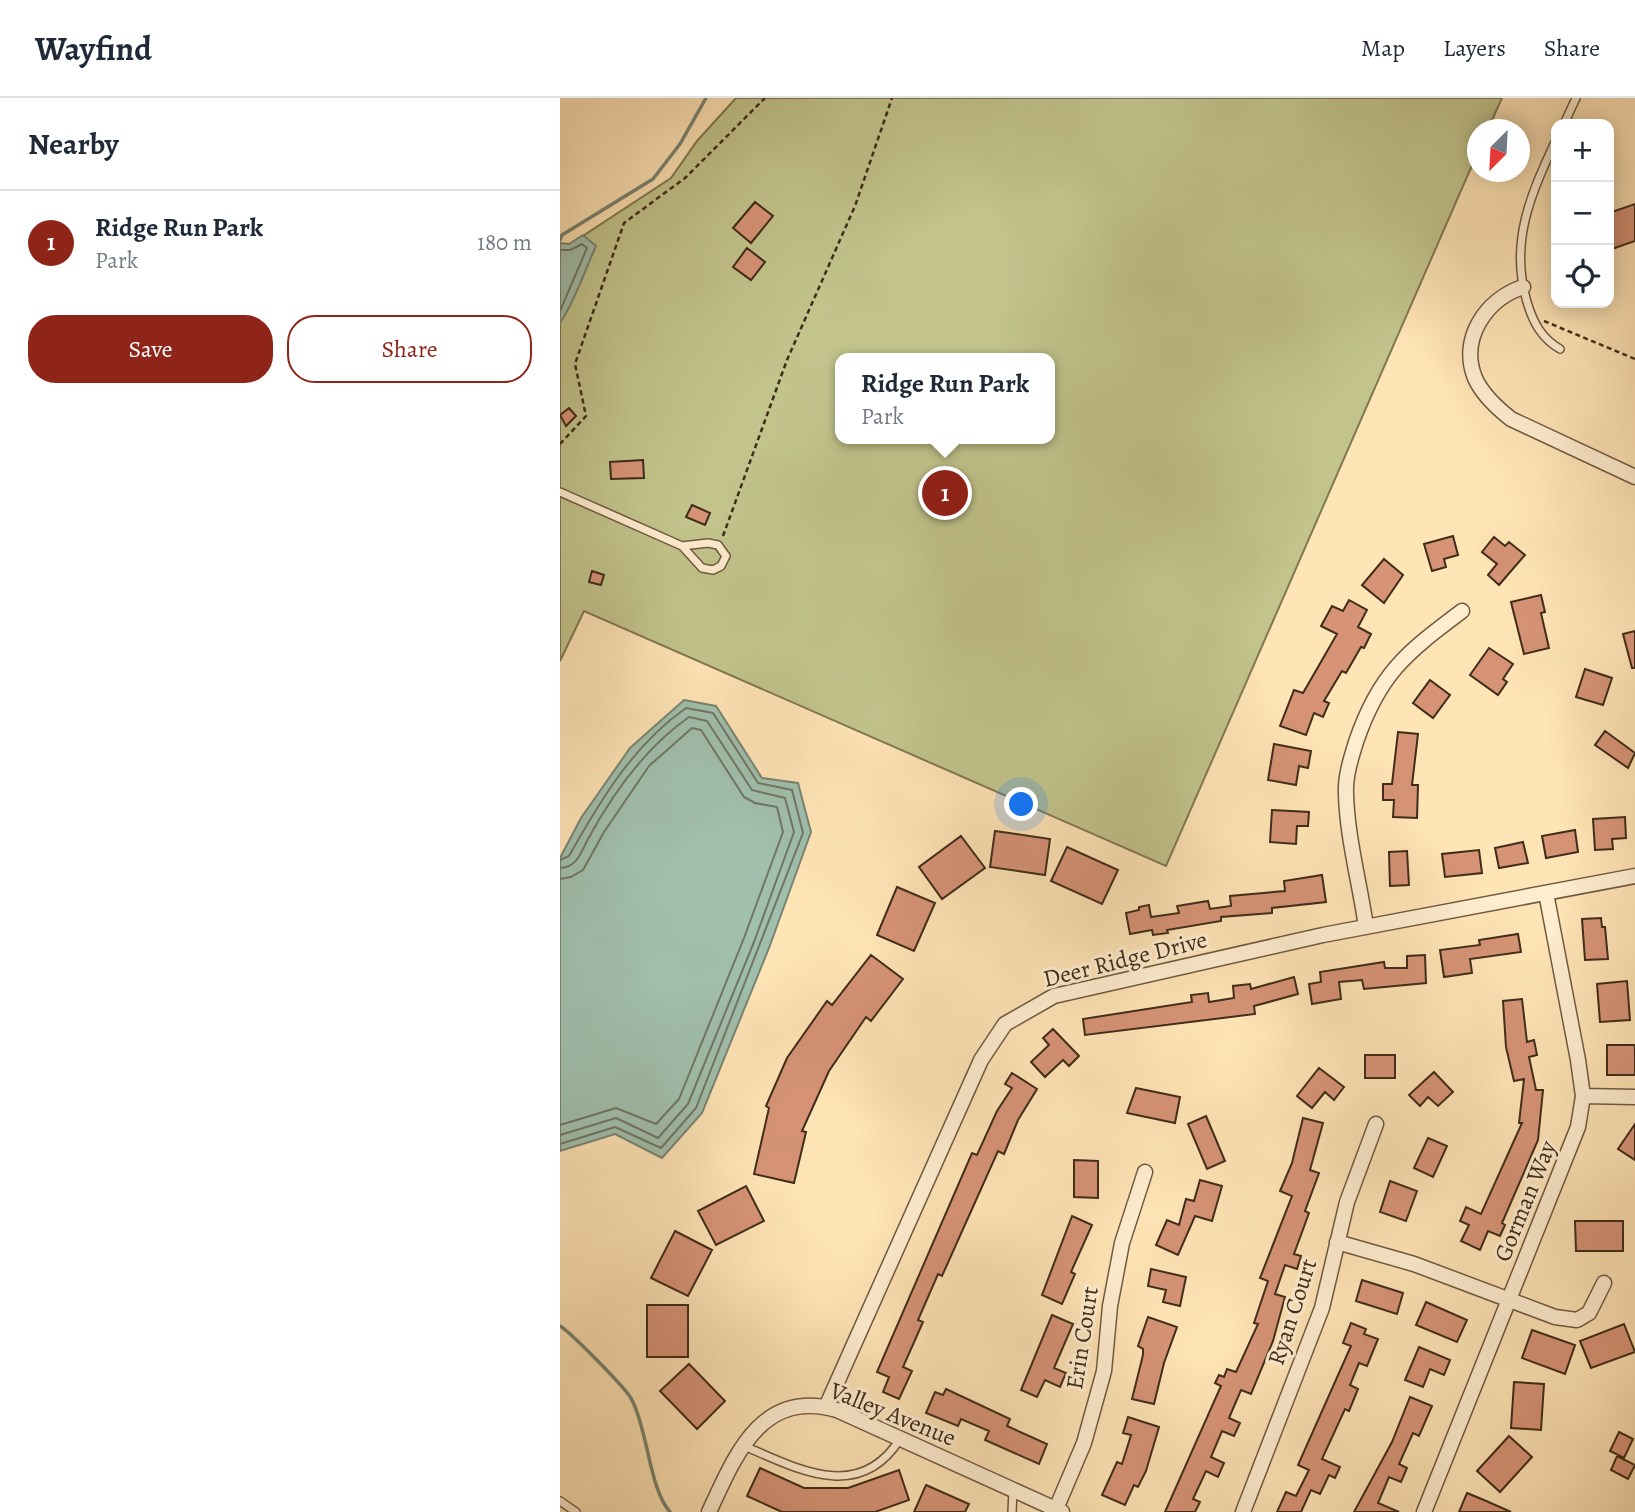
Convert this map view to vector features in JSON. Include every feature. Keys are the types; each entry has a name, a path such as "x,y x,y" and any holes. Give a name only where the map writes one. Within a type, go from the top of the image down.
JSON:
{"street":[{"path":"1523,287 1507,292 1480,318 1472,337 1471,357 1475,377 1490,399 1511,419 1635,477"},
{"path":"1366,927 1346,793 1350,760 1368,705 1389,673 1418,644 1461,611"},
{"name":"Deer Ridge Drive","path":"826,1407 981,1060 1004,1024 1054,996 1366,927 1635,876"},
{"name":"Gorman Way","path":"1424,1512 1575,1137 1583,1096 1546,893"},
{"path":"1583,1096 1635,1097"},
{"name":"Ryan Court","path":"1243,1512 1322,1308 1347,1202 1376,1124"},
{"name":"Erin Court","path":"1059,1511 1084,1443 1104,1371 1110,1306 1117,1268 1145,1171"},
{"path":"1337,1242 1415,1264 1509,1302 1555,1317 1577,1320 1589,1313 1604,1283"},
{"name":"Valley Avenue","path":"709,1512 747,1436 786,1410 817,1404 1059,1511"}],"lane":[{"path":"1566,119 1576,98"},
{"path":"1551,152 1523,218 1519,258 1531,315 1542,334 1560,349"},
{"path":"560,492 682,546 702,568 713,570 721,566 726,556 718,545 708,542 682,546"},
{"path":"741,1444 821,1477 841,1476 880,1463 900,1439"},
{"path":"1012,1512 1013,1490"},
{"path":"560,1502 576,1512"}],"path":[{"path":"560,444 586,416 575,364 624,223 685,178 765,98"},
{"path":"718,545 748,472 787,360 855,206 891,98"},
{"path":"1531,315 1635,359"}],"green space":[{"path":"736,98 1502,98 1493,119 1467,119 1467,177 1166,866 584,611 560,661 560,251 671,178 697,141"}],"water":[{"path":"583,235 596,246 560,323 560,243 569,244"},
{"path":"684,700 716,706 762,778 798,783 811,832 769,948 702,1113 662,1158 615,1134 560,1151 560,858 581,818 630,748"}],"building":[{"path":"755,202 773,216 751,243 733,228"},
{"path":"1635,204 1635,241 1614,248 1614,245 1614,211"},
{"path":"747,248 765,262 751,280 733,267"},
{"path":"569,408 576,416 566,426 560,415"},
{"path":"643,460 644,478 611,479 610,462"},
{"path":"692,505 710,513 705,525 686,517"},
{"path":"1453,536 1458,555 1444,559 1446,567 1432,571 1424,544"},
{"path":"1494,537 1505,546 1509,542 1525,555 1499,585 1488,575 1497,564 1482,552"},
{"path":"1384,559 1403,575 1384,603 1362,585"},
{"path":"592,571 604,575 601,585 589,582"},
{"path":"1541,595 1545,612 1541,613 1549,648 1524,654 1511,602"},
{"path":"1349,600 1367,610 1358,627 1371,634 1364,648 1361,647 1346,673 1342,671 1324,701 1329,703 1323,717 1314,713 1306,735 1280,726 1294,690 1303,693 1337,634 1321,626 1332,606 1343,611"},
{"path":"1635,631 1635,668 1632,668 1623,634"},
{"path":"1489,648 1513,664 1503,679 1507,682 1498,695 1470,675"},
{"path":"1585,669 1612,678 1603,705 1576,697"},
{"path":"1430,680 1450,695 1433,718 1413,703"},
{"path":"1605,731 1635,753 1628,768 1595,745"},
{"path":"1398,732 1418,734 1412,785 1418,785 1417,818 1393,817 1394,800 1383,800 1383,784 1392,784"},
{"path":"1274,744 1311,751 1308,768 1299,766 1296,785 1268,780"},
{"path":"1272,810 1309,812 1308,826 1297,826 1296,844 1270,842"},
{"path":"1625,817 1626,838 1612,839 1613,849 1595,850 1593,819"},
{"path":"1575,830 1578,852 1546,858 1542,836"},
{"path":"995,831 1050,839 1045,875 990,867"},
{"path":"961,836 985,868 942,899 919,867"},
{"path":"1523,842 1528,863 1499,868 1495,848"},
{"path":"1067,847 1118,870 1102,904 1051,881"},
{"path":"1479,850 1482,873 1445,877 1442,854"},
{"path":"1407,851 1409,885 1390,886 1389,852"},
{"path":"1322,875 1326,902 1272,908 1272,913 1221,917 1221,921 1167,930 1168,933 1153,935 1152,930 1130,934 1126,913 1139,910 1139,907 1149,905 1151,917 1179,913 1177,906 1208,901 1210,909 1231,906 1230,896 1285,891 1284,881"},
{"path":"897,887 935,903 914,951 877,935"},
{"path":"1601,918 1602,927 1605,927 1608,959 1585,960 1582,919"},
{"path":"1518,934 1521,952 1470,959 1472,973 1444,977 1440,950 1480,945 1479,940"},
{"path":"871,955 903,979 871,1021 866,1017 829,1071 802,1131 806,1132 794,1183 754,1174 769,1108 766,1106 787,1058 827,1001 832,1005"},
{"path":"1425,955 1426,983 1364,989 1362,980 1339,982 1341,999 1312,1004 1309,984 1321,982 1320,972 1384,962 1385,968 1407,968 1407,956"},
{"path":"1294,977 1298,994 1254,1006 1255,1014 1085,1035 1083,1019 1192,1002 1191,995 1208,993 1209,1002 1234,998 1233,986 1250,984 1251,989"},
{"path":"1627,981 1630,1020 1600,1022 1597,984"},
{"path":"1522,999 1527,1042 1534,1040 1537,1055 1529,1057 1536,1090 1543,1090 1538,1140 1502,1223 1505,1225 1500,1236 1488,1231 1480,1250 1461,1241 1469,1225 1460,1221 1466,1207 1481,1214 1522,1123 1519,1123 1524,1079 1514,1081 1506,1047 1503,1001"},
{"path":"1053,1029 1079,1056 1069,1066 1063,1060 1045,1077 1031,1062 1049,1045 1043,1038"},
{"path":"1607,1045 1635,1045 1635,1075 1607,1075"},
{"path":"1365,1055 1395,1055 1395,1078 1365,1078"},
{"path":"1319,1068 1344,1087 1334,1100 1325,1092 1312,1108 1297,1096"},
{"path":"1434,1072 1453,1092 1438,1106 1428,1097 1420,1106 1409,1095"},
{"path":"1012,1073 1037,1089 1018,1120 1004,1154 998,1151 942,1276 938,1274 918,1320 923,1322 903,1367 912,1371 899,1399 883,1392 889,1377 877,1372 972,1153 977,1155 997,1111 1012,1088 1005,1084"},
{"path":"1136,1088 1180,1097 1175,1123 1127,1113"},
{"path":"1206,1116 1225,1161 1207,1169 1188,1124"},
{"path":"1303,1118 1323,1123 1310,1170 1319,1173 1305,1211 1309,1213 1294,1254 1301,1256 1297,1269 1285,1265 1275,1294 1285,1297 1273,1341 1251,1394 1241,1390 1229,1418 1240,1423 1234,1436 1222,1431 1211,1457 1224,1463 1218,1477 1206,1471 1193,1499 1200,1502 1195,1512 1165,1512 1221,1386 1215,1383 1219,1375 1224,1377 1227,1369 1236,1372 1258,1324 1254,1323 1268,1281 1260,1278 1292,1196 1280,1191 1292,1163"},
{"path":"1635,1124 1635,1160 1618,1149"},
{"path":"1428,1138 1447,1146 1433,1177 1414,1168"},
{"path":"1074,1160 1098,1161 1098,1198 1074,1197"},
{"path":"1200,1180 1222,1186 1212,1221 1195,1216 1178,1255 1156,1245 1167,1220 1179,1225 1186,1199 1194,1201"},
{"path":"1390,1181 1417,1191 1406,1221 1380,1212"},
{"path":"746,1186 764,1221 716,1245 698,1211"},
{"path":"1072,1216 1092,1225 1071,1272 1075,1274 1062,1304 1042,1295"},
{"path":"1575,1221 1623,1221 1623,1251 1576,1251"},
{"path":"675,1231 712,1250 688,1296 651,1278"},
{"path":"1151,1269 1186,1277 1180,1306 1163,1302 1166,1290 1148,1286"},
{"path":"1362,1280 1403,1293 1397,1314 1356,1301"},
{"path":"1426,1302 1467,1320 1457,1342 1416,1325"},
{"path":"647,1305 688,1305 688,1357 647,1357"},
{"path":"1052,1315 1073,1324 1054,1368 1066,1373 1060,1387 1045,1380 1037,1397 1021,1390"},
{"path":"1148,1317 1177,1327 1164,1363 1154,1404 1132,1399 1143,1355 1143,1349 1138,1346"},
{"path":"1351,1323 1366,1329 1364,1334 1378,1339 1367,1366 1359,1363 1350,1385 1358,1389 1349,1411 1345,1409 1322,1459 1340,1467 1335,1478 1329,1475 1320,1494 1311,1490 1301,1512 1277,1512 1286,1492 1296,1496 1309,1470 1298,1465 1351,1346 1343,1343"},
{"path":"1624,1324 1635,1352 1591,1368 1580,1341"},
{"path":"1532,1330 1575,1345 1565,1374 1522,1358"},
{"path":"1419,1347 1450,1360 1444,1375 1430,1369 1423,1387 1405,1380"},
{"path":"689,1364 725,1401 697,1429 660,1391"},
{"path":"1514,1382 1544,1384 1541,1430 1511,1428"},
{"path":"946,1389 1010,1419 1007,1426 1047,1444 1039,1464 985,1440 989,1431 961,1419 958,1426 926,1413 935,1392 943,1395"},
{"path":"1410,1397 1432,1406 1419,1436 1413,1433 1399,1464 1407,1468 1401,1482 1389,1477 1378,1503 1399,1512 1354,1512 1392,1442"},
{"path":"1128,1417 1159,1427 1146,1471 1138,1487 1134,1485 1125,1505 1102,1495 1117,1462 1122,1464 1131,1435 1123,1433"},
{"path":"1619,1432 1633,1439 1624,1458 1610,1451"},
{"path":"1509,1436 1532,1457 1500,1492 1477,1471"},
{"path":"1617,1456 1635,1465 1628,1479 1611,1470"},
{"path":"760,1468 804,1488 848,1488 899,1470 909,1500 875,1512 782,1512 747,1496"},
{"path":"926,1485 969,1504 965,1512 914,1512"},
{"path":"1467,1493 1484,1500 1511,1512 1459,1512"}],"waterway":[{"path":"560,240 562,235 653,179 680,144 706,98"},
{"path":"560,1326 598,1362 632,1400 642,1427 657,1489 670,1512"}],"place":[{"name":"Ridge Run Park","path":"945,493"}]}
